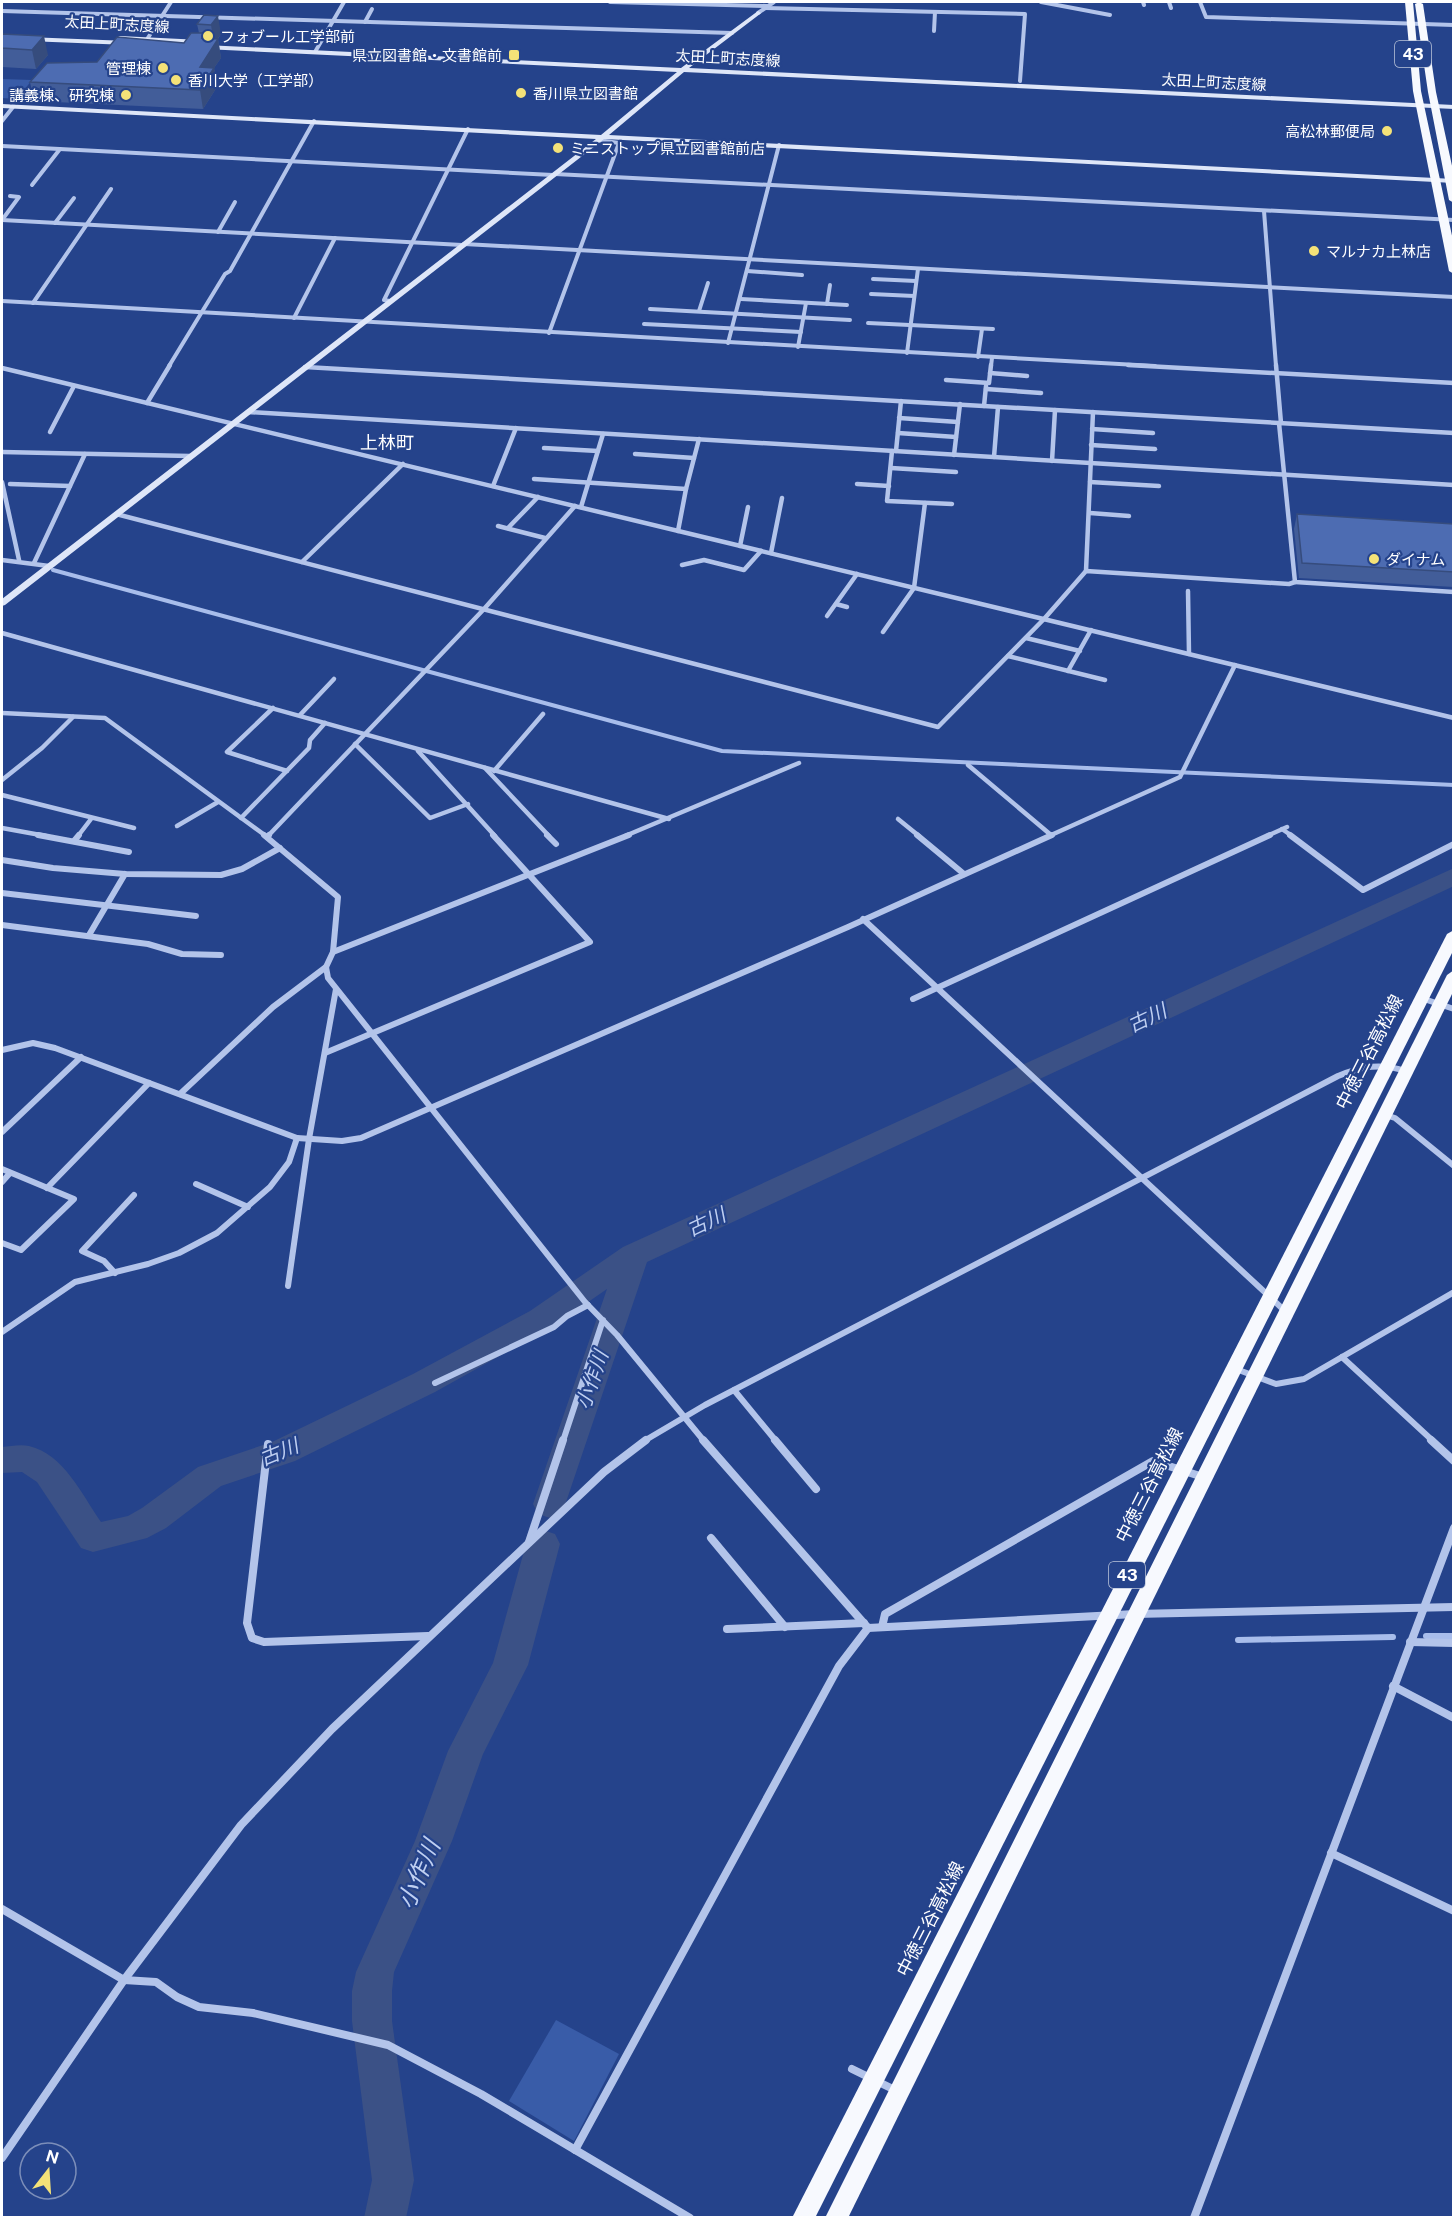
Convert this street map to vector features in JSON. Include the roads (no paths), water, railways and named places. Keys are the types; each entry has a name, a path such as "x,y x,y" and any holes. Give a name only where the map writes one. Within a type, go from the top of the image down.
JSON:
{"main road":[{"name":"43","path":"1409,2 1420,103 1454,272"},
{"name":"43","path":"1419,2 1420,24 1454,200"},
{"name":"中徳三谷高松線","path":"803,2217 1181,1468 1454,934"},
{"name":"43","path":"836,2217 1383,1114 1406,1071 1446,1007 1454,975"}],"street":[{"path":"145,42 171,2"},
{"path":"316,50 344,2"},
{"path":"610,2 763,9 1025,14 1020,81"},
{"path":"2,603 602,138 687,67 774,2"},
{"path":"1041,2 1110,15"},
{"path":"1168,2 1171,8"},
{"path":"1200,2 1206,17 1454,25"},
{"path":"365,22 372,9"},
{"path":"2,11 732,33"},
{"path":"934,31 935,12"},
{"path":"399,23 402,15"},
{"name":"太田上町志度線","path":"2,33 145,42 1420,103 1454,101"},
{"name":"太田上町志度線","path":"2,38 145,42"},
{"name":"太田上町志度線","path":"687,67 1020,81 1420,103"},
{"name":"太田上町志度線","path":"1436,103 1454,107"},
{"path":"2,106 1451,181"},
{"path":"2,121 13,107"},
{"path":"147,403 252,233 314,122"},
{"path":"390,301 384,300 468,129"},
{"path":"549,333 619,143 602,138"},
{"path":"728,343 779,145"},
{"path":"2,146 1454,220"},
{"path":"32,184 60,149"},
{"path":"33,303 111,189"},
{"path":"2,220 19,197 10,196"},
{"path":"55,223 74,198"},
{"path":"218,232 235,202"},
{"path":"1264,211 1284,475 1295,582"},
{"path":"2,220 1454,297"},
{"path":"294,318 335,238"},
{"path":"907,353 918,269"},
{"path":"747,272 802,275"},
{"path":"873,279 916,281"},
{"path":"699,311 708,283"},
{"path":"827,304 830,285"},
{"path":"871,294 914,296"},
{"path":"741,299 847,305"},
{"path":"2,301 1454,383"},
{"path":"798,347 806,303"},
{"path":"650,309 850,320"},
{"path":"868,323 993,329"},
{"path":"644,324 801,332"},
{"path":"683,340 687,326"},
{"path":"978,357 982,329"},
{"path":"946,380 989,383 992,358"},
{"path":"305,367 1454,433"},
{"path":"2,368 1454,718"},
{"path":"990,373 1027,376"},
{"path":"984,406 986,383"},
{"path":"50,432 74,386"},
{"path":"986,389 1041,393"},
{"path":"901,401 887,501 952,504"},
{"path":"954,455 960,405"},
{"path":"994,457 998,407"},
{"path":"1052,461 1054,410"},
{"path":"248,412 1454,485"},
{"path":"116,514 938,727 1026,638 1086,571 1093,412"},
{"path":"899,418 958,422"},
{"path":"493,486 516,428"},
{"path":"1092,429 1153,433"},
{"path":"267,837 484,609 545,538 578,507 589,482 603,434"},
{"path":"897,434 956,437"},
{"path":"678,531 699,439"},
{"path":"1092,445 1155,449"},
{"path":"544,448 598,451"},
{"path":"2,452 190,456"},
{"path":"34,563 84,454"},
{"path":"635,454 694,458"},
{"path":"302,562 403,464"},
{"path":"891,468 956,472"},
{"path":"534,478 686,489"},
{"path":"2,482 19,560"},
{"path":"1090,482 1159,486"},
{"path":"10,484 70,486"},
{"path":"857,484 889,486"},
{"path":"508,528 538,497"},
{"path":"771,553 782,498"},
{"path":"884,632 914,588 925,503"},
{"path":"740,546 748,507"},
{"path":"1089,513 1129,516"},
{"path":"498,526 545,538"},
{"path":"682,565 704,560 744,570 761,551"},
{"path":"2,560 19,560 49,566"},
{"path":"1086,571 1454,592"},
{"path":"827,616 856,574"},
{"path":"1188,591 1189,654"},
{"path":"836,604 847,607"},
{"path":"1068,671 1091,630"},
{"path":"2,633 669,819"},
{"path":"1026,638 1080,651"},
{"path":"1008,656 1105,680"},
{"path":"2,1050 33,1043 55,1048 297,1138 342,1142 361,1137 848,927 1180,777 1235,665"},
{"path":"300,716 334,679"},
{"path":"273,708 227,752 287,771"},
{"path":"2,713 105,718 267,837 338,897 333,952 326,967 273,1007 180,1094"},
{"path":"494,771 543,714"},
{"path":"2,780 69,723 70,717"},
{"path":"241,818 309,748 310,740 325,723"},
{"path":"355,744 430,818 468,804"},
{"path":"325,1053 590,942 417,749"},
{"path":"333,952 529,872 669,819 799,763"},
{"path":"968,765 1052,835"},
{"path":"484,768 556,844"},
{"path":"2,795 134,828"},
{"path":"177,826 218,802"},
{"path":"74,841 91,819"},
{"path":"898,819 964,874"},
{"path":"2,828 129,852"},
{"path":"913,999 1285,828 1363,890 1454,844"},
{"path":"2,860 53,868 125,874 221,875 242,869 280,848"},
{"path":"89,935 125,874"},
{"path":"2,893 196,916"},
{"path":"861,920 1285,1311"},
{"path":"2,925 148,944 182,954 221,955"},
{"path":"326,967 328,978 336,989 570,1283 683,1417 866,1626"},
{"path":"288,1286 309,1139 336,989"},
{"path":"1420,998 1446,1007"},
{"path":"2,1132 81,1057"},
{"path":"2,2158 124,1980 241,1825 332,1729 429,1636 604,1472 653,1434 1338,1076 1370,1064 1387,1065 1406,1071"},
{"path":"47,1188 149,1083"},
{"path":"1383,1114 1395,1118 1454,1166"},
{"path":"2,1332 75,1282 115,1273 179,1252 217,1233 270,1187 289,1162 297,1138"},
{"path":"2,1169 74,1199 21,1250 2,1242"},
{"path":"2,1182 10,1173"},
{"path":"196,1184 248,1207"},
{"path":"115,1273 104,1262 82,1251 134,1195"},
{"path":"1233,1368 1276,1384 1304,1379 1454,1292"},
{"path":"435,1383 554,1327 587,1303"},
{"path":"528,1543 604,1322"},
{"path":"1342,1357 1454,1461"},
{"path":"734,1390 816,1490"},
{"path":"268,1444 247,1623 252,1638 264,1642 429,1636"},
{"path":"882,1627 885,1614 1153,1461 1204,1477"},
{"path":"1194,2217 1454,1528"},
{"path":"711,1538 784,1627"},
{"path":"727,1629 882,1627 1135,1614 1454,1607"},
{"path":"575,2150 839,1666 866,1626"},
{"path":"1410,1642 1454,1643"},
{"path":"1393,1686 1454,1718"},
{"path":"1331,1853 1454,1911"},
{"path":"2,1909 124,1980 156,1982 177,1997 199,2007 253,2013 388,2045 481,2094 690,2217"},
{"path":"852,2069 899,2091"}],"waterway":[{"path":"53,570 722,751 1454,785"},
{"name":"古川","path":"634,1255 1454,876"},
{"name":"古川","path":"2,1460 27,1458 49,1473 93,1538 135,1528 154,1518 210,1476 283,1452 424,1383 541,1319 634,1255"},
{"name":"小作川","path":"550,1504 634,1255"},
{"name":"小作川","path":"385,2218 393,2180 372,2021 372,1991 375,1972 433,1841 466,1751 510,1665 543,1544"},
{"path":"1426,1636 1454,1636"},
{"path":"1238,1640 1393,1637"}],"place":[{"name":"フォブール工学部前","path":"208,36"},
{"name":"県立図書館・文書館前","path":"514,55"},
{"name":"管理棟","path":"163,68"},
{"name":"香川大学（工学部）","path":"176,80"},
{"name":"香川県立図書館","path":"521,93"},
{"name":"講義棟、研究棟","path":"126,95"},
{"name":"高松林郵便局","path":"1387,131"},
{"name":"ミニストップ県立図書館前店","path":"558,148"},
{"name":"マルナカ上林店","path":"1314,251"},
{"name":"ダイナム","path":"1374,559"}],"district":[{"name":"上林町","path":"387,442"}]}
